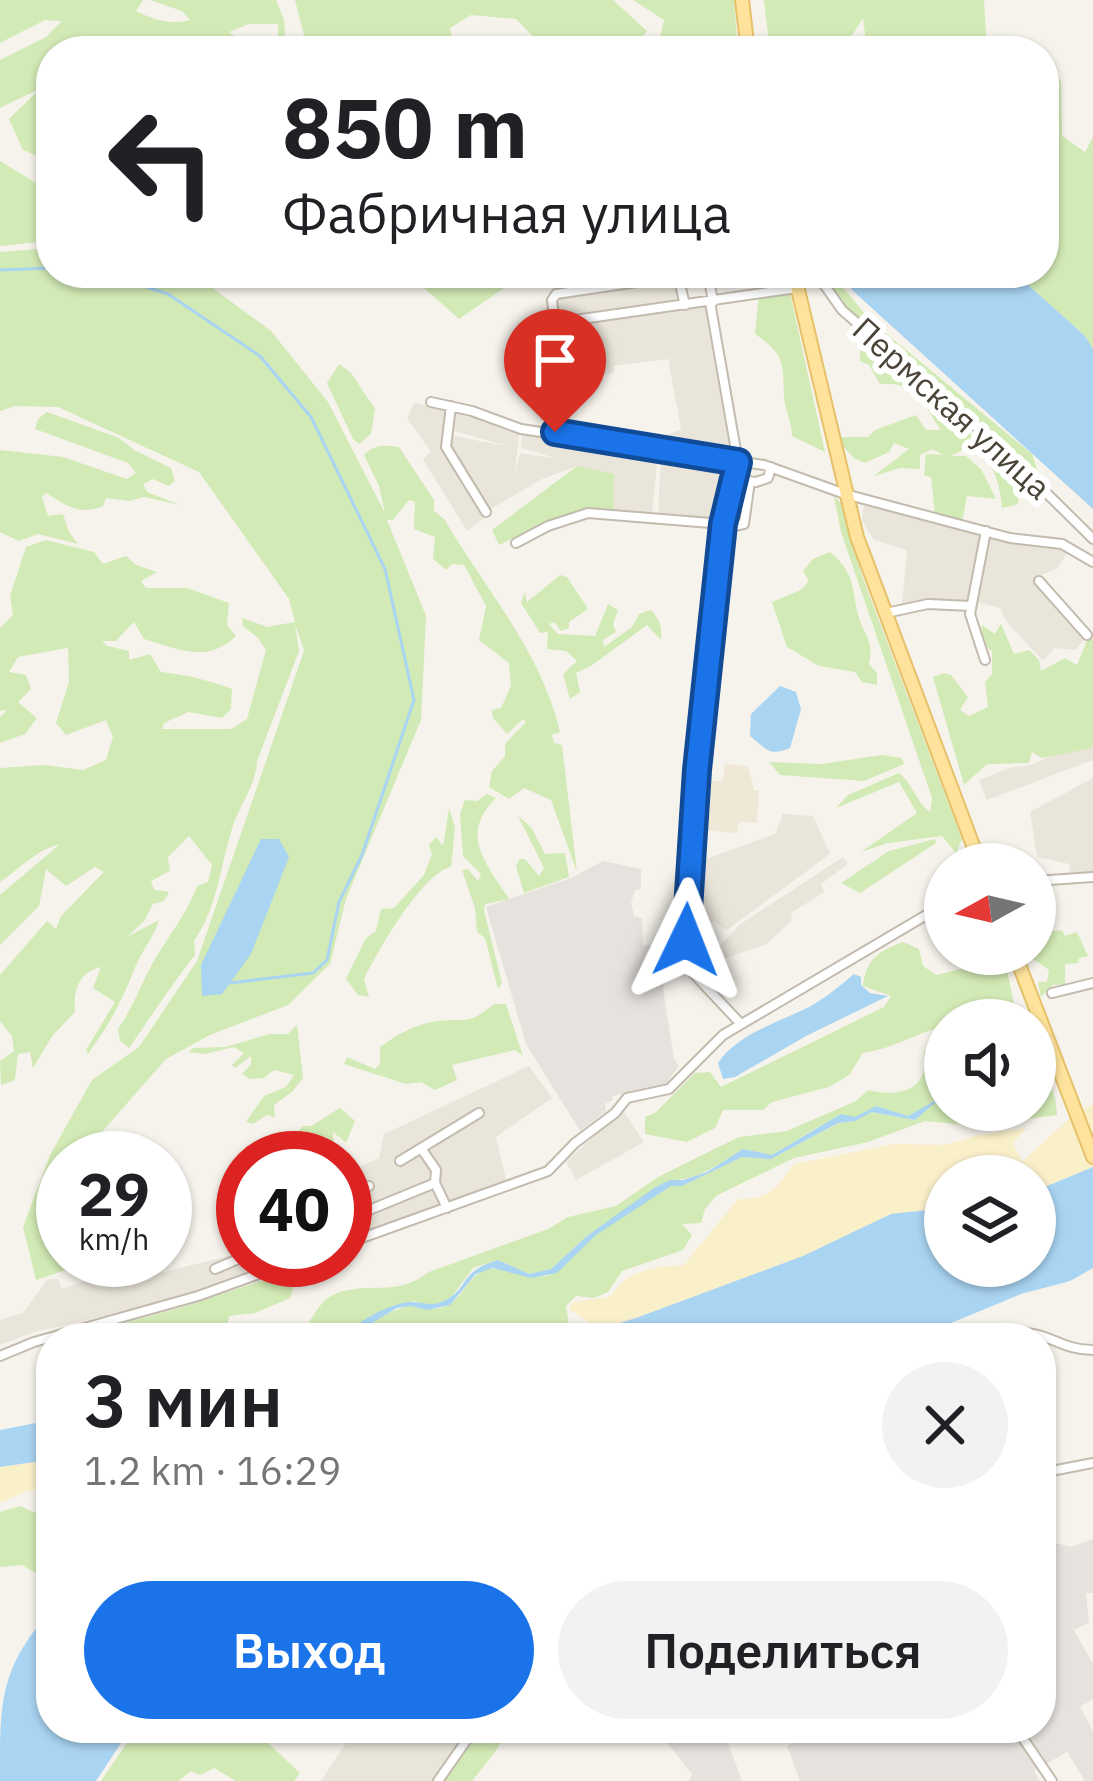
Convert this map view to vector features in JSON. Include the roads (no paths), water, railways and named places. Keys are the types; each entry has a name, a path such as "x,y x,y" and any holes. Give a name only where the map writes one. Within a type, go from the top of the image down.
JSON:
{"main road":[{"path":"742,0 746,36"},
{"path":"797,288 845,494 884,614 972,843"},
{"path":"1023,975 1093,1157"}],"street":[{"path":"603,288 553,296 557,321 797,288"},
{"path":"681,288 685,305"},
{"path":"710,288 738,462 723,526 697,770 686,935 693,973 740,1023"},
{"name":"Пермская улица","path":"826,288 842,310 1001,448 1093,538"},
{"path":"431,402 521,429 771,467 845,494 986,532 1062,544 1093,562"},
{"path":"451,406 446,444 486,512"},
{"path":"733,478 766,480 771,467"},
{"path":"516,543 588,513 723,526 744,523 750,482"},
{"path":"985,660 971,616 986,532"},
{"path":"1039,581 1087,635"},
{"path":"884,614 928,604 972,605"},
{"path":"1056,880 1093,877"},
{"path":"372,1235 548,1171 624,1100 669,1089 723,1034 924,916"},
{"path":"1052,993 1093,983"},
{"path":"400,1161 479,1113"},
{"path":"423,1150 436,1170 435,1183 448,1208"},
{"path":"372,1209 435,1183"},
{"path":"102,1323 223,1287"},
{"path":"1056,1340 1093,1350"},
{"path":"0,1355 36,1341"},
{"path":"1056,1470 1093,1463"},
{"path":"438,1781 465,1743"},
{"path":"1026,1743 1052,1781"}],"water":[{"path":"1032,288 1085,336 1093,349 1093,509 852,290"},
{"path":"780,686 796,692 801,709 790,748 772,752 750,736 751,714"},
{"path":"261,839 279,839 289,857 251,954 222,994 202,996 201,965"},
{"path":"854,974 870,993 888,996 735,1077 723,1079 718,1063 737,1043 816,1003"},
{"path":"876,1106 908,1116 924,1107 924,1112 915,1120 872,1112 838,1123 771,1159 742,1157 682,1186 671,1186 596,1235 557,1273 531,1278 493,1268 476,1274 450,1305 427,1310 397,1308 372,1323 360,1323 390,1307 446,1300 477,1269 498,1260 529,1274 551,1269 587,1236 654,1188 707,1172 743,1149 772,1155 841,1114 855,1117"},
{"path":"1093,1167 1093,1268 1056,1285 1056,1182"},
{"path":"924,1210 924,1287 1047,1287 951,1323 619,1323 803,1256 891,1214"},
{"path":"36,1423 36,1463 0,1467 0,1430"},
{"path":"34,1631 36,1743 121,1743 96,1781 0,1781 6,1687"}],"waterway":[{"path":"0,270 36,269"},
{"path":"149,288 168,294 260,356 311,417 385,569 414,700 362,855 339,902 327,960 313,973 230,983"}]}
